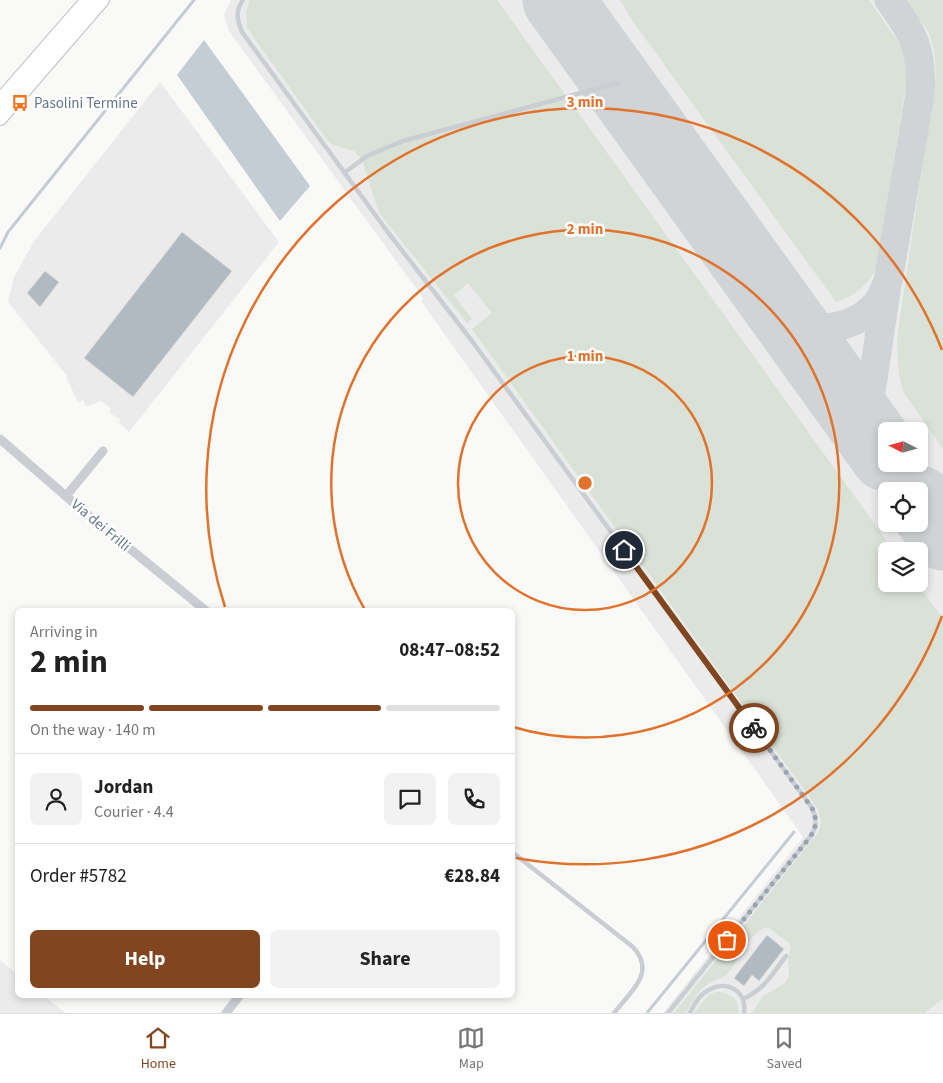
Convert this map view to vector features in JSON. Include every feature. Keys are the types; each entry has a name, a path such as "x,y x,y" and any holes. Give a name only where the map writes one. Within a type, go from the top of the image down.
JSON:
{"main road":[{"path":"0,101 88,0"},
{"path":"0,118 102,0"}],"street":[{"name":"Via dei Frilli","path":"0,439 203,608"},
{"path":"66,496 103,450"},
{"path":"226,1013 238,998"}],"lane":[{"path":"243,0 238,8 237,15 242,32 387,231 472,341 814,813 816,826 810,837 668,1013"},
{"path":"344,173 368,156 404,141 618,83"},
{"path":"515,854 633,947 641,956 644,968 640,980 614,1013"},
{"path":"743,999 765,985 786,956"},
{"path":"690,1013 700,997 706,991 713,988 732,988 737,991 745,1002 744,1013"}],"shaded area":[{"path":"231,0 943,0 943,1013 663,1013 803,837 421,301 423,298 229,31 224,15"},
{"path":"250,0 497,0 878,529 878,532 880,532 888,542 878,542 878,592 924,592 943,619 943,999 924,1013 752,1013 763,996 785,983 789,977 788,957 791,947 789,943 768,927 761,930 751,939 728,974 700,990 686,1013 674,1013 819,831 821,823 818,809 472,329 492,313 468,283 454,295 472,319 467,323 379,213 362,160 354,151 333,145 327,140 247,28 246,11"},
{"path":"620,0 869,0 899,43 909,67 876,268 860,290 836,302 634,23"},
{"path":"905,0 943,0 943,449 928,427 928,422 924,422 904,393 898,366 897,338 936,75 934,49 928,31"},
{"path":"204,40 310,186 280,221 177,75"},
{"path":"160,82 279,242 129,432 118,422 120,420 109,412 111,409 101,401 86,407 83,400 78,402 67,376 8,302 14,277 35,240"},
{"path":"0,960 15,972 15,998 47,998 65,1013 0,1013"},
{"path":"715,992 725,993 732,997 739,1008 739,1013 694,1013 708,995"}],"building":[{"path":"182,232 232,271 133,397 84,358"},
{"path":"45,271 59,282 40,307 27,293"},
{"path":"767,935 784,949 759,981 752,975 744,986 734,978"}],"waterway":[{"path":"0,248 8,232 194,0"},
{"path":"647,1013 794,832"}],"taxiway":[{"path":"561,0 579,29"},
{"path":"782,311 803,323 815,327 835,327 854,321 871,310 880,298 888,281 921,79 918,54 911,33 889,0"},
{"path":"878,433 870,399 886,291"}],"runway":[{"path":"558,0 878,445"},
{"path":"928,514 943,535"}],"way so far":[{"path":"727,940 814,832 816,826 816,818 812,808 754,728"}],"place":[{"name":"Pasolini Termine","path":"20,103"}],"route":[{"path":"624,550 754,728"}]}
